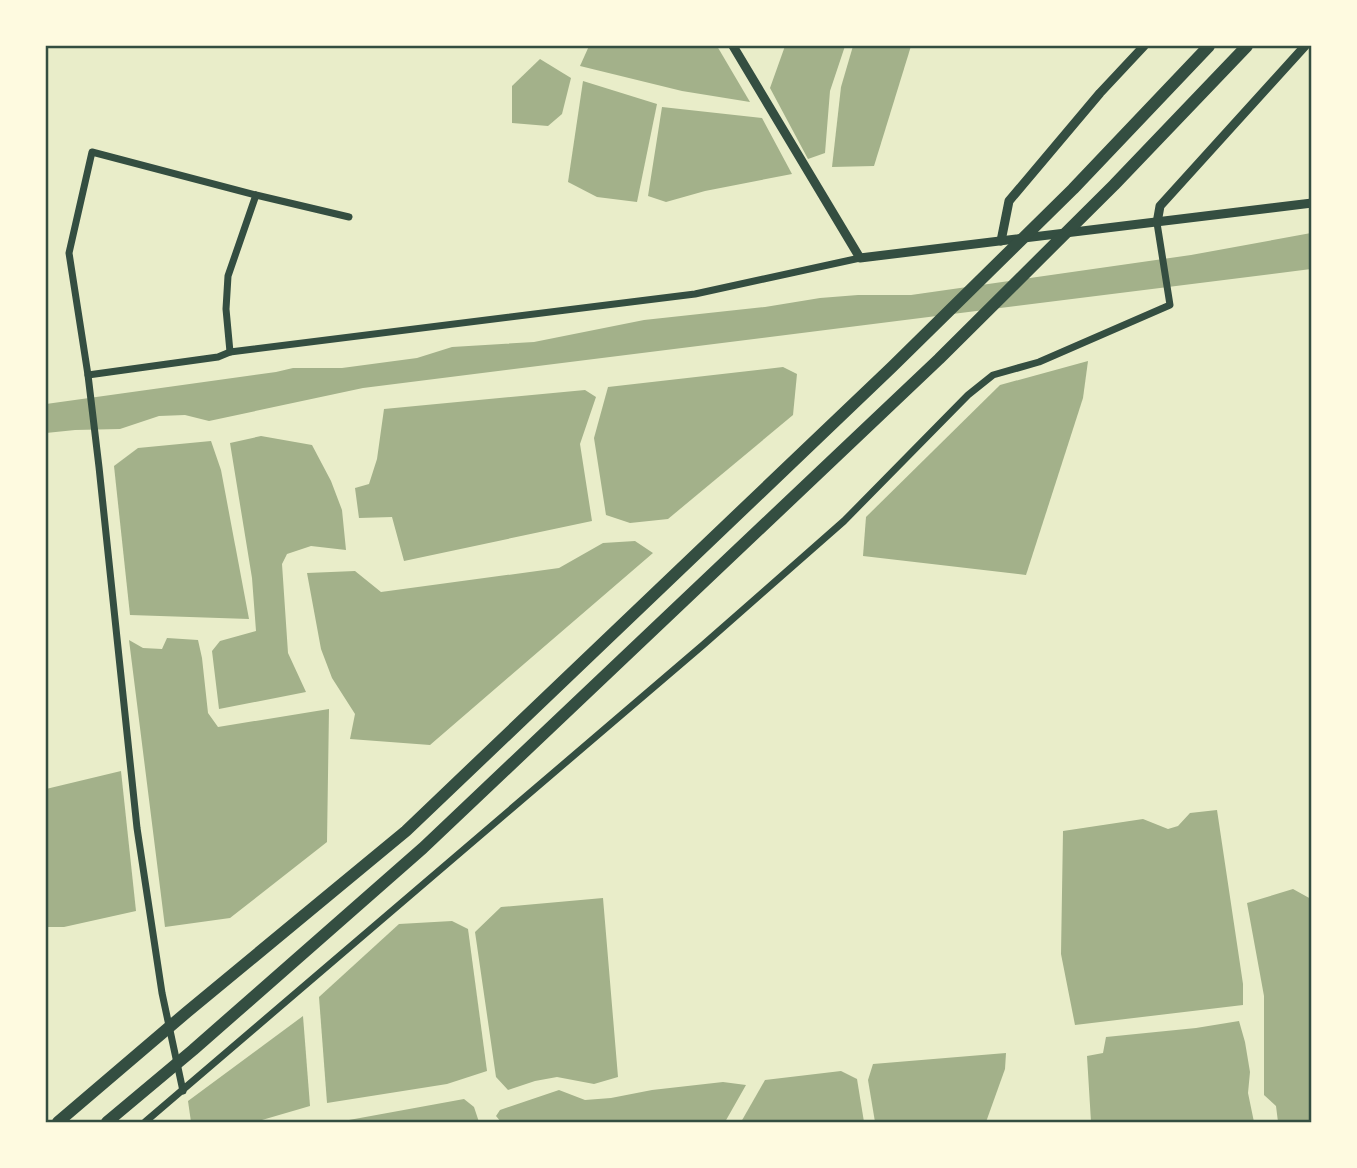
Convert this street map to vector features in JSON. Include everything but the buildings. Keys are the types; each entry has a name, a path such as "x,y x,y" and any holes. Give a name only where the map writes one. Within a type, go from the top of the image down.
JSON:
{"highway":[{"path":"58,1122 406,831 892,367 1073,189 1209,46"},
{"path":"107,1122 423,848 939,359 1114,185 1247,46"}],"street":[{"path":"733,46 860,258"},
{"path":"1001,241 1009,201 1091,103 1144,46"},
{"path":"145,1122 693,654 844,521 968,395 993,375 1039,362 1170,304 1157,223 1160,206 1305,46"},
{"path":"183,1091 162,993 136,828 88,374 69,253 92,152 349,217"},
{"path":"230,352 226,309 229,276 256,195"},
{"path":"88,374 218,357 230,352 695,294 860,258 1311,203"}],"shaded area":[{"path":"589,46 717,46 750,102 682,91 580,66"},
{"path":"785,46 845,46 830,91 825,153 808,159 770,88"},
{"path":"853,46 911,46 874,166 832,167 841,87"},
{"path":"540,59 571,78 562,114 548,126 512,123 512,86"},
{"path":"583,81 657,104 637,202 597,197 568,182"},
{"path":"662,107 762,118 792,174 705,191 666,202 648,196"},
{"path":"1311,233 1311,269 363,388 209,421 185,415 159,416 120,429 46,433 46,404 293,368 342,368 417,358 452,347 534,342 644,320 765,307 820,298 911,295 1191,255"},
{"path":"1088,361 1083,398 1026,575 863,556 866,517 1000,385"},
{"path":"783,367 797,374 793,415 668,519 630,523 606,515 594,438 608,387"},
{"path":"585,390 596,397 580,444 592,521 404,561 392,517 359,518 355,488 369,484 377,459 384,409"},
{"path":"261,436 312,445 331,481 342,510 346,550 311,546 287,554 282,564 288,653 306,692 219,709 212,651 220,641 256,631 252,578 230,443"},
{"path":"211,441 221,470 249,619 130,615 114,466 138,448"},
{"path":"635,541 653,553 430,745 350,739 355,714 332,678 321,649 307,573 355,571 381,592 559,568 603,543"},
{"path":"167,638 198,640 208,713 218,727 329,709 327,842 230,918 165,927 129,640 143,648 162,649"},
{"path":"121,771 136,911 64,927 46,927 46,789"},
{"path":"1217,810 1243,984 1243,1005 1075,1025 1061,954 1063,831 1143,819 1168,829 1178,826 1190,813"},
{"path":"1293,889 1311,899 1311,1122 1278,1122 1276,1106 1264,1095 1264,996 1247,903"},
{"path":"603,898 618,1077 594,1084 557,1077 508,1090 496,1077 475,932 501,907"},
{"path":"452,921 468,929 487,1071 447,1084 327,1103 319,997 399,924"},
{"path":"303,1016 310,1106 262,1120 191,1122 188,1101"},
{"path":"1239,1021 1250,1072 1248,1093 1254,1122 1091,1122 1087,1056 1103,1053 1106,1037"},
{"path":"1006,1053 1005,1069 986,1122 875,1122 868,1080 873,1064"},
{"path":"841,1071 857,1079 864,1122 741,1122 765,1080"},
{"path":"723,1082 746,1085 725,1122 501,1122 496,1116 500,1110 559,1090 585,1100"},
{"path":"464,1099 474,1107 479,1122 338,1122"}]}
